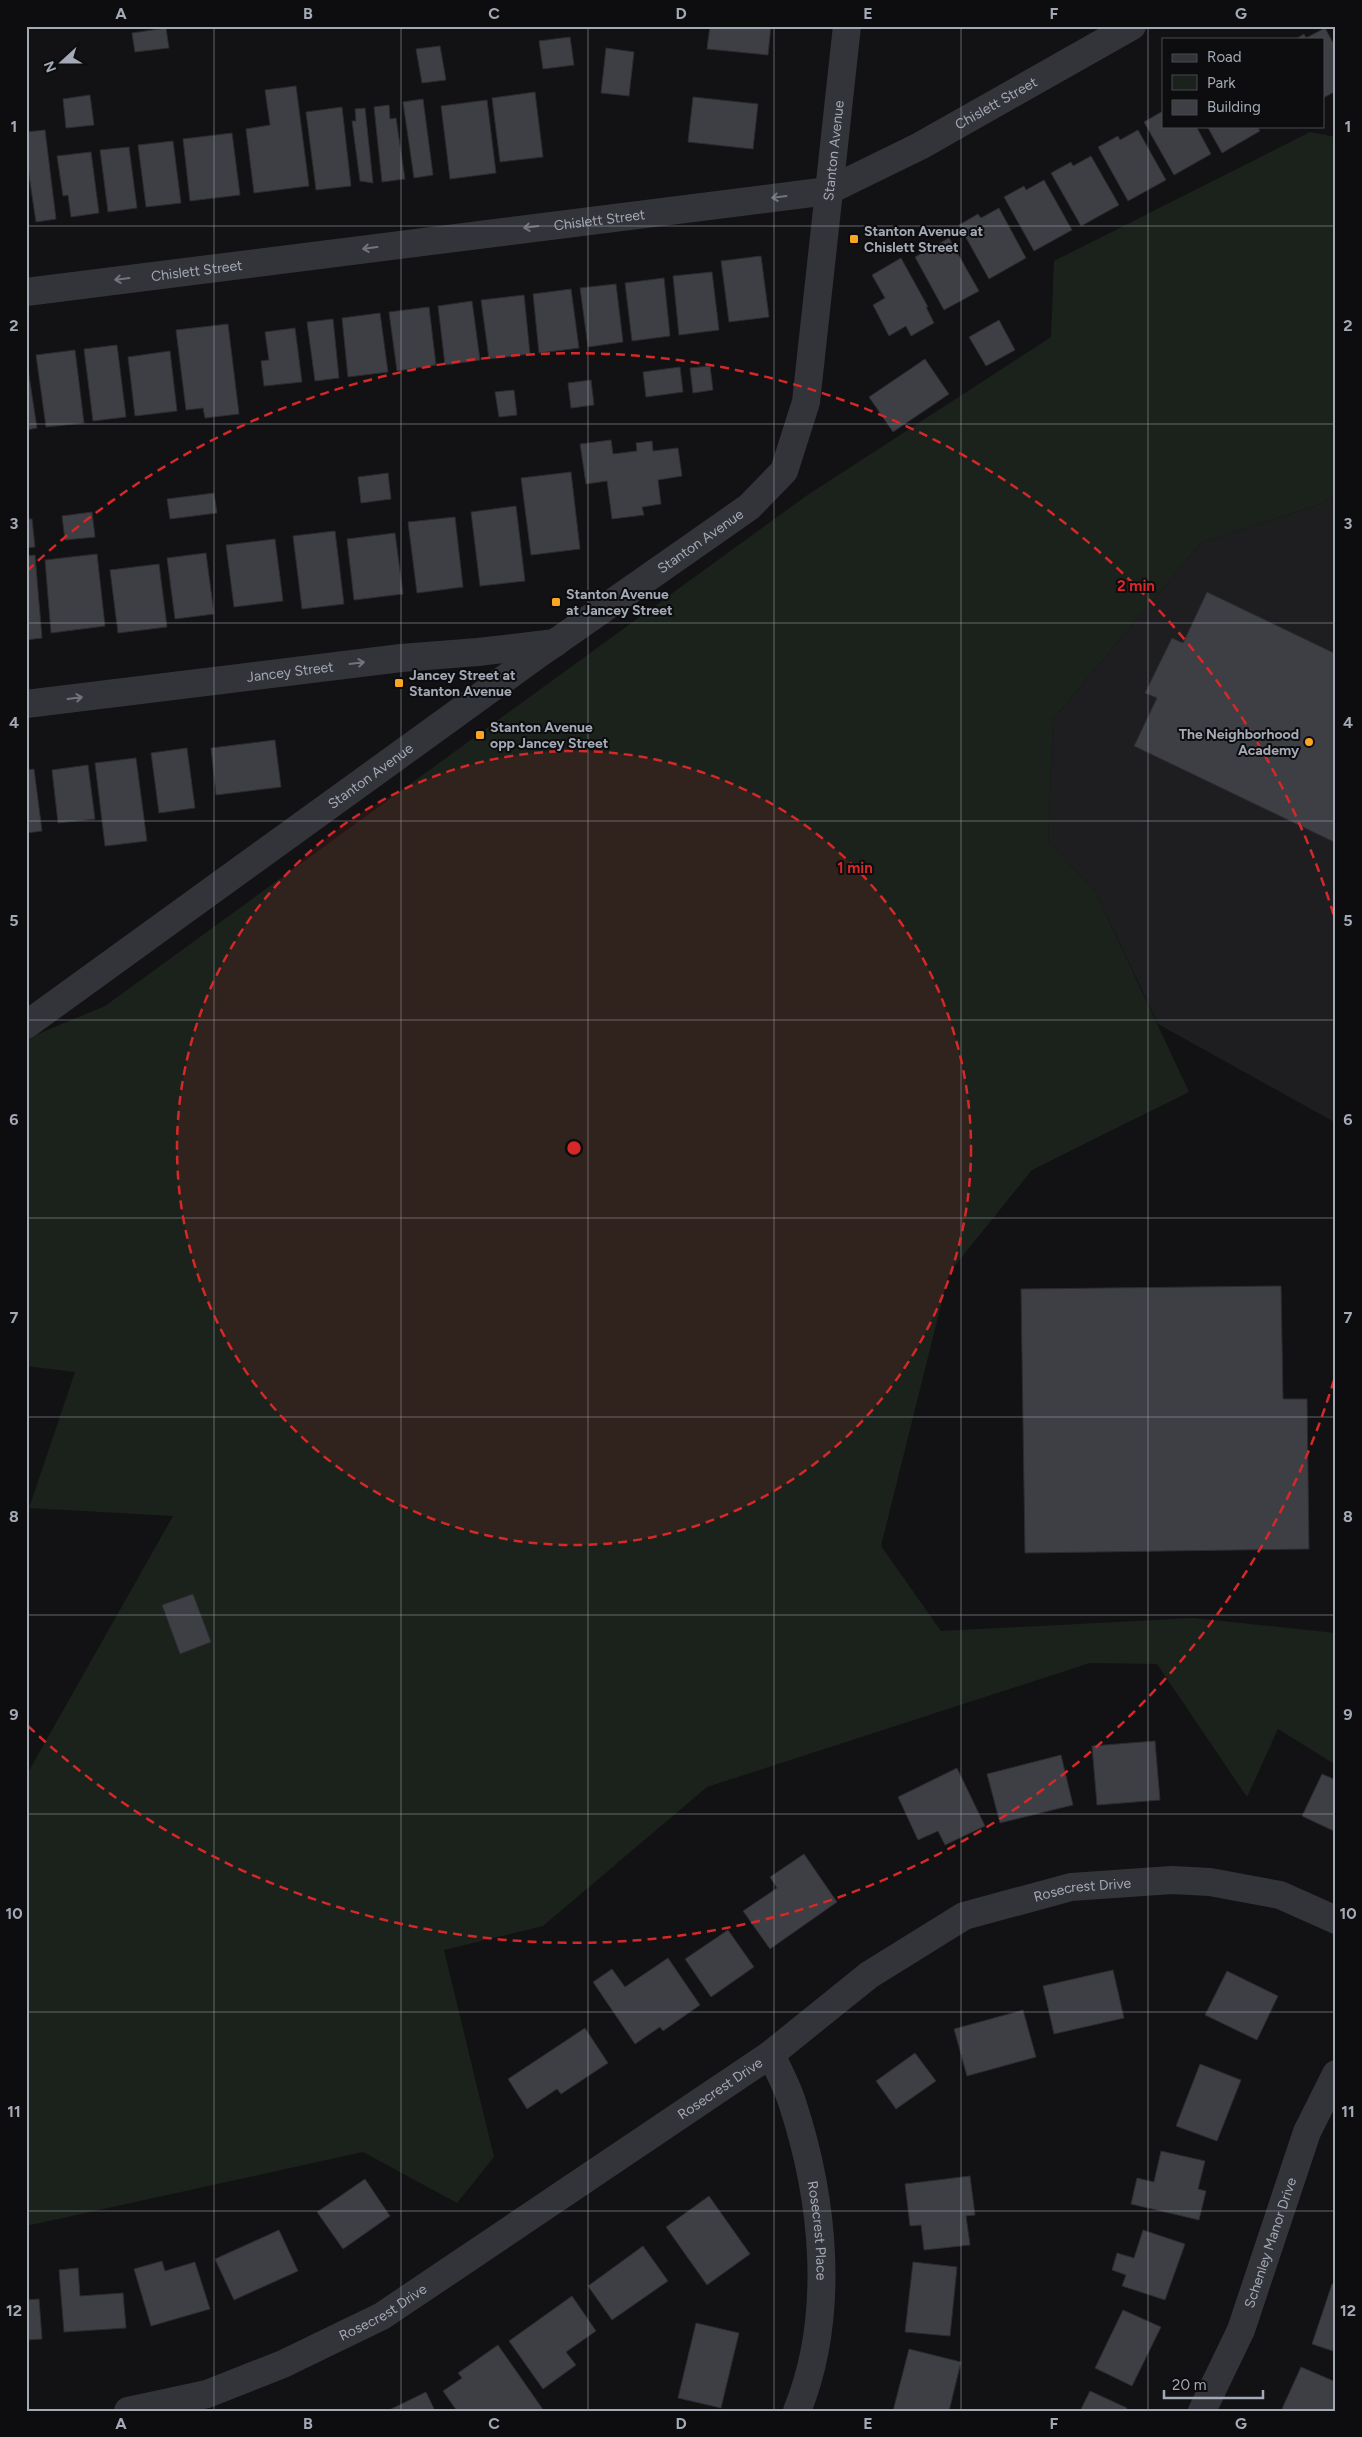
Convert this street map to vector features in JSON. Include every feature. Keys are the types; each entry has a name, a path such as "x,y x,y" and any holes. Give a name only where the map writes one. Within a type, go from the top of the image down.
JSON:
{"street":[{"name":"Stanton Avenue","path":"26,1025 555,643 749,507 784,472 806,402 847,26"},
{"name":"Chislett Street","path":"26,292 828,191 920,146 1132,26"},
{"name":"Jancey Street","path":"26,704 391,659 555,643"},
{"name":"Rosecrest Drive","path":"128,2411 207,2394 283,2364 382,2316 770,2054 868,1975 964,1916 1071,1887 1172,1880 1210,1882 1280,1895 1336,1920"},
{"name":"Rosecrest Place","path":"770,2054 794,2109 809,2162 820,2228 821,2308 809,2382 797,2411"},
{"name":"Schenley Manor Drive","path":"1202,2411 1240,2330 1307,2132 1336,2074"}],"shaded area":[{"path":"1336,494 1336,1123 1158,1024 1095,891 1048,841 1053,719 1202,542 1324,503"}],"green space":[{"path":"1310,132 1336,137 1336,494 1324,503 1202,542 1053,719 1048,841 1095,891 1189,1092 1032,1170 949,1273 881,1546 941,1631 1193,1618 1336,1633 1336,1765 1278,1729 1247,1797 1157,1664 1090,1663 707,1787 543,1926 444,1950 494,2157 457,2203 363,2152 26,2226 26,1776 173,1516 29,1508 75,1372 26,1366 26,1039 105,1006 806,496 1051,337 1054,261"}],"building":[{"path":"710,26 771,26 768,55 707,49"},
{"path":"166,28 169,48 135,52 132,33"},
{"path":"1325,28 1336,48 1336,91 1324,97 1324,38 1306,38"},
{"path":"1304,34 1306,38 1298,38"},
{"path":"570,37 574,65 543,69 539,41"},
{"path":"440,46 446,80 422,83 416,49"},
{"path":"606,48 634,52 629,96 601,93"},
{"path":"296,86 309,186 254,193 246,129 270,125 265,90"},
{"path":"535,92 543,157 500,162 492,98"},
{"path":"90,95 94,125 66,128 63,99"},
{"path":"693,97 758,104 753,149 688,142"},
{"path":"423,99 433,175 414,178 403,102"},
{"path":"487,100 496,173 450,179 441,106"},
{"path":"389,105 390,119 396,118 405,179 382,182 374,107"},
{"path":"342,107 351,186 316,190 306,112"},
{"path":"365,108 373,183 360,181 352,121 356,121 355,109"},
{"path":"1162,112 1162,128 1197,128 1211,154 1174,175 1144,122"},
{"path":"1208,128 1258,128 1260,131 1222,153"},
{"path":"45,130 56,219 36,222 26,155 26,132"},
{"path":"1138,130 1166,180 1128,201 1098,147 1118,136 1120,140"},
{"path":"232,133 240,195 190,201 183,139"},
{"path":"173,141 181,203 146,207 138,145"},
{"path":"129,147 137,208 108,212 100,150"},
{"path":"91,152 99,213 71,217 68,195 63,196 57,156"},
{"path":"1091,156 1119,205 1081,226 1051,173 1071,162 1073,166"},
{"path":"1044,180 1072,230 1034,251 1004,197 1024,186 1026,190"},
{"path":"999,208 1026,258 989,279 959,225 978,214 981,218"},
{"path":"949,238 979,291 944,310 915,257"},
{"path":"761,256 769,317 729,322 721,261"},
{"path":"901,258 928,307 926,307 934,323 911,336 906,326 889,336 873,305 885,298 872,275"},
{"path":"712,272 719,330 679,335 673,276"},
{"path":"664,278 670,336 632,341 625,283"},
{"path":"616,284 623,342 588,347 580,288"},
{"path":"571,289 579,348 539,353 533,294"},
{"path":"524,295 530,354 489,359 481,300"},
{"path":"472,301 480,360 445,365 438,306"},
{"path":"429,307 436,365 397,371 389,312"},
{"path":"380,313 388,372 348,377 342,318"},
{"path":"333,319 339,378 315,381 307,322"},
{"path":"999,320 1015,350 986,366 969,337"},
{"path":"228,324 239,414 205,418 203,408 186,410 176,330"},
{"path":"295,328 302,382 264,386 261,361 269,360 265,332"},
{"path":"117,345 126,417 93,421 84,349"},
{"path":"75,350 84,423 46,427 36,355"},
{"path":"170,351 177,411 135,416 128,357"},
{"path":"26,356 37,428 26,430"},
{"path":"925,359 949,394 893,432 869,397"},
{"path":"710,366 713,390 693,393 690,368"},
{"path":"680,367 683,392 646,397 643,372"},
{"path":"591,380 594,405 571,408 568,383"},
{"path":"514,390 517,415 499,417 495,392"},
{"path":"611,440 613,454 637,451 636,443 652,441 653,451 678,448 682,476 658,480 661,504 642,507 644,515 612,519 607,481 586,484 580,444"},
{"path":"571,472 580,549 531,555 521,478"},
{"path":"388,473 391,499 361,503 358,477"},
{"path":"214,493 217,513 170,519 167,499"},
{"path":"516,506 525,581 480,586 471,512"},
{"path":"92,512 95,537 65,540 62,516"},
{"path":"455,517 463,587 417,593 408,522"},
{"path":"26,519 32,519 35,547 26,548"},
{"path":"335,531 344,604 302,609 293,536"},
{"path":"395,533 403,594 354,600 347,539"},
{"path":"275,539 283,601 234,607 226,545"},
{"path":"206,553 214,614 175,619 167,558"},
{"path":"97,554 105,626 51,633 45,560"},
{"path":"35,555 42,638 26,640 26,556"},
{"path":"159,564 167,627 118,633 110,570"},
{"path":"1207,592 1336,654 1336,843 1134,746 1157,698 1145,693 1172,638 1183,643"},
{"path":"275,740 281,787 216,795 211,748"},
{"path":"187,748 195,808 159,813 151,753"},
{"path":"136,758 147,841 105,846 95,763"},
{"path":"88,765 95,819 58,823 52,770"},
{"path":"34,769 42,831 26,833 26,770"},
{"path":"1281,1286 1283,1399 1307,1399 1309,1549 1025,1553 1021,1289"},
{"path":"193,1594 211,1642 180,1654 162,1605"},
{"path":"1155,1741 1160,1800 1097,1805 1092,1746"},
{"path":"1061,1755 1073,1805 1000,1823 987,1774"},
{"path":"957,1768 985,1826 945,1845 938,1831 918,1840 898,1797"},
{"path":"1322,1774 1336,1780 1336,1832 1302,1816"},
{"path":"804,1854 837,1902 770,1949 743,1911 777,1888 770,1877"},
{"path":"728,1930 754,1967 711,1997 685,1959"},
{"path":"668,1958 700,2005 663,2031 660,2027 635,2044 593,1982 612,1969 625,1987"},
{"path":"1113,1970 1124,2018 1054,2034 1043,1986"},
{"path":"1227,1971 1278,1996 1257,2040 1205,2015"},
{"path":"1023,2010 1036,2057 967,2076 954,2029"},
{"path":"585,2028 608,2063 561,2094 557,2089 527,2109 508,2079"},
{"path":"915,2053 936,2081 896,2109 876,2081"},
{"path":"1200,2064 1241,2080 1217,2141 1176,2126"},
{"path":"1161,2151 1205,2161 1198,2189 1206,2191 1199,2220 1131,2204 1137,2178 1154,2182"},
{"path":"970,2176 975,2215 966,2216 970,2245 924,2250 921,2225 910,2226 905,2184"},
{"path":"365,2179 390,2216 343,2249 317,2212"},
{"path":"709,2196 750,2254 707,2285 666,2227"},
{"path":"279,2230 298,2271 234,2300 215,2259"},
{"path":"1143,2230 1185,2244 1165,2300 1122,2286 1126,2275 1112,2270 1117,2253 1134,2258"},
{"path":"643,2246 668,2281 612,2320 588,2286"},
{"path":"162,2261 165,2271 195,2262 210,2309 151,2326 134,2269"},
{"path":"913,2262 957,2267 950,2336 905,2332"},
{"path":"78,2268 80,2296 123,2293 126,2328 64,2332 59,2270"},
{"path":"1332,2284 1336,2285 1336,2352 1312,2344"},
{"path":"572,2296 596,2331 566,2352 576,2365 543,2389 509,2341"},
{"path":"39,2299 42,2339 26,2340 26,2300"},
{"path":"1123,2310 1161,2327 1132,2386 1095,2368"},
{"path":"696,2323 739,2333 721,2408 678,2398"},
{"path":"498,2345 544,2411 457,2411 443,2391 462,2378 458,2373"},
{"path":"909,2349 961,2362 949,2411 893,2411"},
{"path":"1301,2367 1336,2382 1335,2411 1281,2411"},
{"path":"1090,2391 1127,2408 1126,2411 1080,2411"},
{"path":"426,2392 435,2411 387,2411"}],"place":[{"name":"Stanton Avenue at Chislett Street","path":"854,239"},
{"name":"Stanton Avenue at Jancey Street","path":"556,602"},
{"name":"Jancey Street at Stanton Avenue","path":"399,683"},
{"name":"Stanton Avenue opp Jancey Street","path":"480,735"},
{"name":"The Neighborhood Academy","path":"1309,742"}]}
